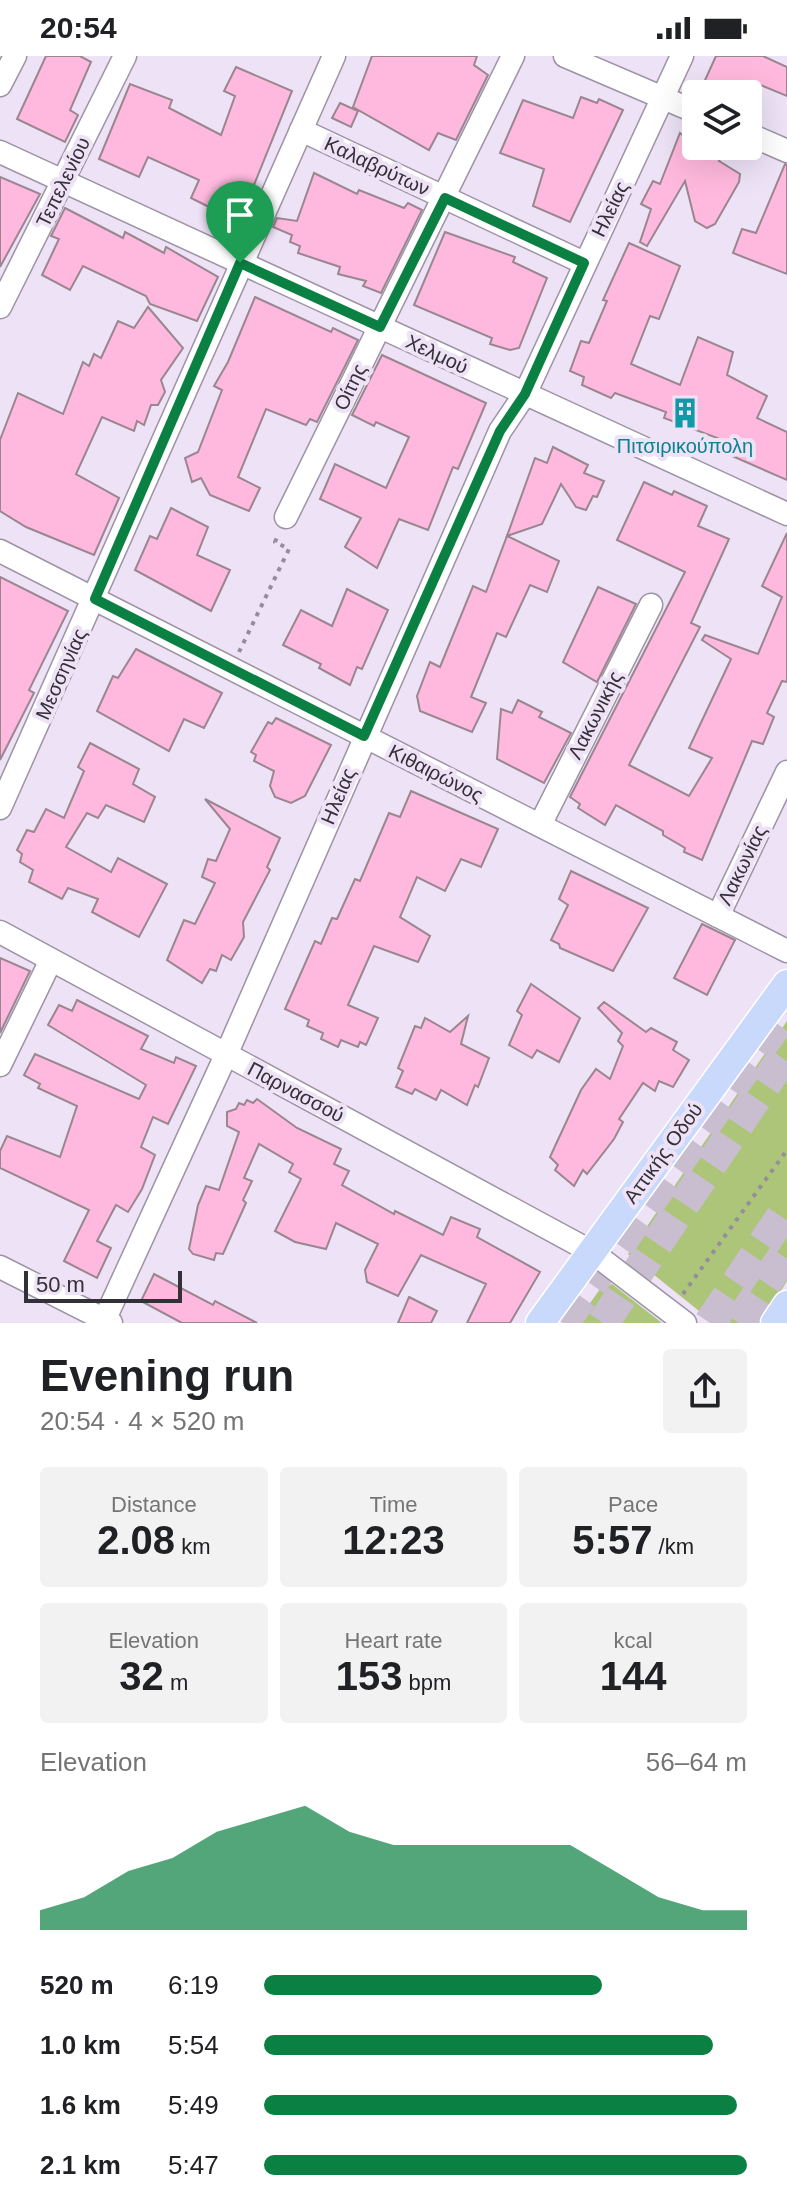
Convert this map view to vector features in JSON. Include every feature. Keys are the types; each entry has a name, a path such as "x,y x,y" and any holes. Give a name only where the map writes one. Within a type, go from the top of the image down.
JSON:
{"main road":[{"name":"Αττικής Οδού","path":"540,1323 787,984"},
{"path":"775,1323 787,1305"}],"street":[{"path":"0,85 15,56"},
{"name":"Τεπελενίου","path":"0,307 125,56"},
{"name":"Μεσσηνίας","path":"0,808 334,56"},
{"name":"Οίτης","path":"286,517 513,56"},
{"path":"565,56 682,106"},
{"name":"Ηλείας","path":"106,1322 500,431 525,394 682,56"},
{"name":"Καλαβρύτων","path":"301,130 584,263"},
{"path":"762,140 787,151"},
{"name":"Χελμού","path":"0,152 787,514"},
{"name":"Κιθαιρώνος","path":"0,551 787,951"},
{"name":"Λακωνικής","path":"540,825 651,605"},
{"name":"Λακωνίας","path":"718,916 787,772"},
{"name":"Παρνασσού","path":"0,932 592,1252 678,1318"},
{"path":"0,1065 51,960"},
{"path":"0,1267 106,1322"}],"path":[{"path":"231,669 289,549 275,542 286,517"},
{"path":"678,1318 787,1150"}],"green space":[{"path":"787,1021 787,1281 761,1323 714,1323 628,1254"},
{"path":"612,1284 662,1323 576,1323 600,1289"}],"building":[{"path":"46,56 80,56 91,62 70,110 78,115 65,142 17,119"},
{"path":"372,56 477,56 474,65 488,75 456,140 438,133 429,150 353,107"},
{"path":"716,56 763,56 787,67 787,96 762,86 762,80 705,80"},
{"path":"236,67 292,91 239,222 191,198 199,180 148,157 139,177 99,159 130,84 172,100 169,108 221,135 235,96 224,91"},
{"path":"581,97 597,103 599,99 623,110 570,222 533,206 544,169 500,153 523,100 573,118"},
{"path":"340,103 358,111 351,127 332,118"},
{"path":"680,133 682,160 720,160 740,174 739,182 715,224 707,228 695,221 685,181 647,246 640,242 651,209 641,204 653,181 660,184"},
{"path":"785,164 787,274 733,253 742,229 756,233"},
{"path":"314,173 357,194 359,190 404,208 408,203 422,210 381,293 363,286 366,281 338,274 340,267 298,253 300,246 290,242 292,235 273,227 277,218 297,221"},
{"path":"0,177 40,194 0,267"},
{"path":"65,208 123,238 125,232 164,253 166,247 218,277 197,321 150,304 146,296 83,266 70,290 42,275 59,239 51,236"},
{"path":"445,232 515,257 513,262 547,278 519,348 510,350 490,344 492,338 414,305"},
{"path":"629,243 680,266 659,319 650,316 631,364 680,385 698,337 733,352 727,375 767,396 757,418 787,432 787,480 716,449 720,439 664,418 666,412 615,393 611,398 582,385 584,377 570,371 581,341 589,343 607,301 603,300"},
{"path":"255,297 331,332 333,328 358,340 317,422 310,419 306,425 266,409 238,477 260,488 249,511 210,495 201,478 192,482 185,458 198,452 222,390 214,386 228,362"},
{"path":"148,307 183,348 161,380 165,392 158,405 151,405 144,425 137,421 134,431 102,417 76,474 119,498 94,555 26,527 0,511 0,440 18,393 63,414 83,362 89,366 94,354 101,358 118,321 134,328"},
{"path":"382,355 486,403 458,469 453,467 428,530 399,519 377,568 345,547 361,518 320,499 335,464 386,488 409,437 352,415"},
{"path":"553,447 588,465 584,473 604,481 597,497 593,496 586,510 576,507 561,484 542,524 507,536 535,458 547,463"},
{"path":"644,482 707,506 698,526 729,539 691,623 700,627 629,765 689,796 712,758 689,748 731,659 702,640 705,635 758,654 782,597 762,586 787,533 787,682 782,681 767,713 774,717 763,744 752,741 702,860 684,852 685,848 663,835 663,831 616,805 605,825 578,808 580,804 570,797 685,572 617,540"},
{"path":"171,508 208,527 197,555 230,570 211,611 135,570 150,536 157,539"},
{"path":"507,536 559,561 547,592 530,585 506,637 497,633 471,697 486,703 472,732 420,711 417,696 430,662 440,667 473,586 486,592"},
{"path":"0,577 68,611 29,690 34,693 0,760"},
{"path":"598,587 636,604 597,682 563,662"},
{"path":"347,589 388,610 362,669 357,667 350,685 319,668 321,664 283,645 301,610 332,626"},
{"path":"136,649 222,693 204,728 184,719 169,751 97,711 113,676 118,678"},
{"path":"518,700 542,712 539,717 571,733 544,783 497,759 501,709 512,713"},
{"path":"276,718 331,745 305,796 291,803 275,797 270,786 274,771 254,761 256,755 251,752 268,722 272,724"},
{"path":"90,743 139,769 133,784 155,797 144,822 106,805 98,818 87,813 66,847 111,872 118,858 167,884 139,937 92,912 98,899 68,888 62,899 29,882 33,870 20,862 22,854 17,850 27,830 34,832 46,809 64,818 84,771 78,767"},
{"path":"411,791 498,829 481,867 461,859 445,891 417,877 400,917 430,936 418,962 374,946 348,1005 378,1018 366,1045 360,1042 358,1047 341,1040 338,1047 321,1039 323,1033 307,1026 309,1020 285,1009 315,941 321,944 332,918 337,919 355,879 360,881 389,813 400,817"},
{"path":"205,799 280,838 267,867 270,870 243,922 244,937 231,960 222,955 216,971 210,969 202,983 167,960 184,920 195,924 215,883 202,877 208,859 216,861 230,829"},
{"path":"571,871 648,908 613,971 560,948 551,940 568,905 559,899"},
{"path":"702,924 735,940 707,995 674,978"},
{"path":"0,958 30,971 0,1033"},
{"path":"531,984 580,1018 559,1062 537,1050 532,1058 509,1045 522,1015 517,1011"},
{"path":"77,1000 148,1036 141,1049 174,1063 176,1057 196,1066 168,1124 153,1117 141,1147 155,1155 142,1189 128,1212 116,1205 97,1241 111,1248 97,1278 64,1261 89,1210 0,1168 0,1151 7,1136 60,1157 77,1106 38,1088 40,1084 24,1075 35,1054 139,1099 146,1085 48,1025 59,1005 72,1011"},
{"path":"604,1002 646,1032 651,1028 677,1042 673,1050 689,1060 673,1087 659,1081 655,1091 643,1083 619,1119 623,1122 614,1139 587,1174 583,1170 574,1186 555,1170 558,1165 550,1157 581,1090 596,1069 610,1079 623,1046 618,1041 622,1033 598,1008"},
{"path":"468,1016 461,1044 489,1058 467,1105 441,1090 436,1100 415,1089 412,1094 396,1087 403,1071 398,1068 415,1026 421,1028 425,1018 450,1032"},
{"path":"257,1099 297,1128 341,1149 334,1164 349,1171 342,1185 394,1214 395,1211 443,1235 451,1217 480,1229 477,1237 540,1272 510,1323 467,1323 486,1284 421,1255 398,1296 367,1282 365,1270 378,1244 336,1223 326,1249 295,1242 275,1231 301,1179 289,1172 293,1164 259,1144 244,1178 252,1181 243,1200 246,1203 223,1254 216,1253 214,1260 193,1254 189,1249 198,1205 206,1186 219,1190 239,1132 227,1126 227,1112 236,1109 239,1103 244,1105 247,1100 253,1103"},
{"path":"154,1274 213,1305 215,1301 257,1323 182,1323 141,1301"},
{"path":"409,1297 437,1311 431,1323 398,1323"}],"tunnel":[{"path":"563,1323 787,1010"},
{"path":"603,1323 787,1052"},
{"path":"710,1323 787,1209"},
{"path":"739,1323 787,1251"}],"place":[{"name":"Πιτσιρικούπολη","path":"685,413"}],"route":[{"path":"445,198 584,263 525,394 500,431 364,736 95,599 240,263 380,327 445,198"}]}
